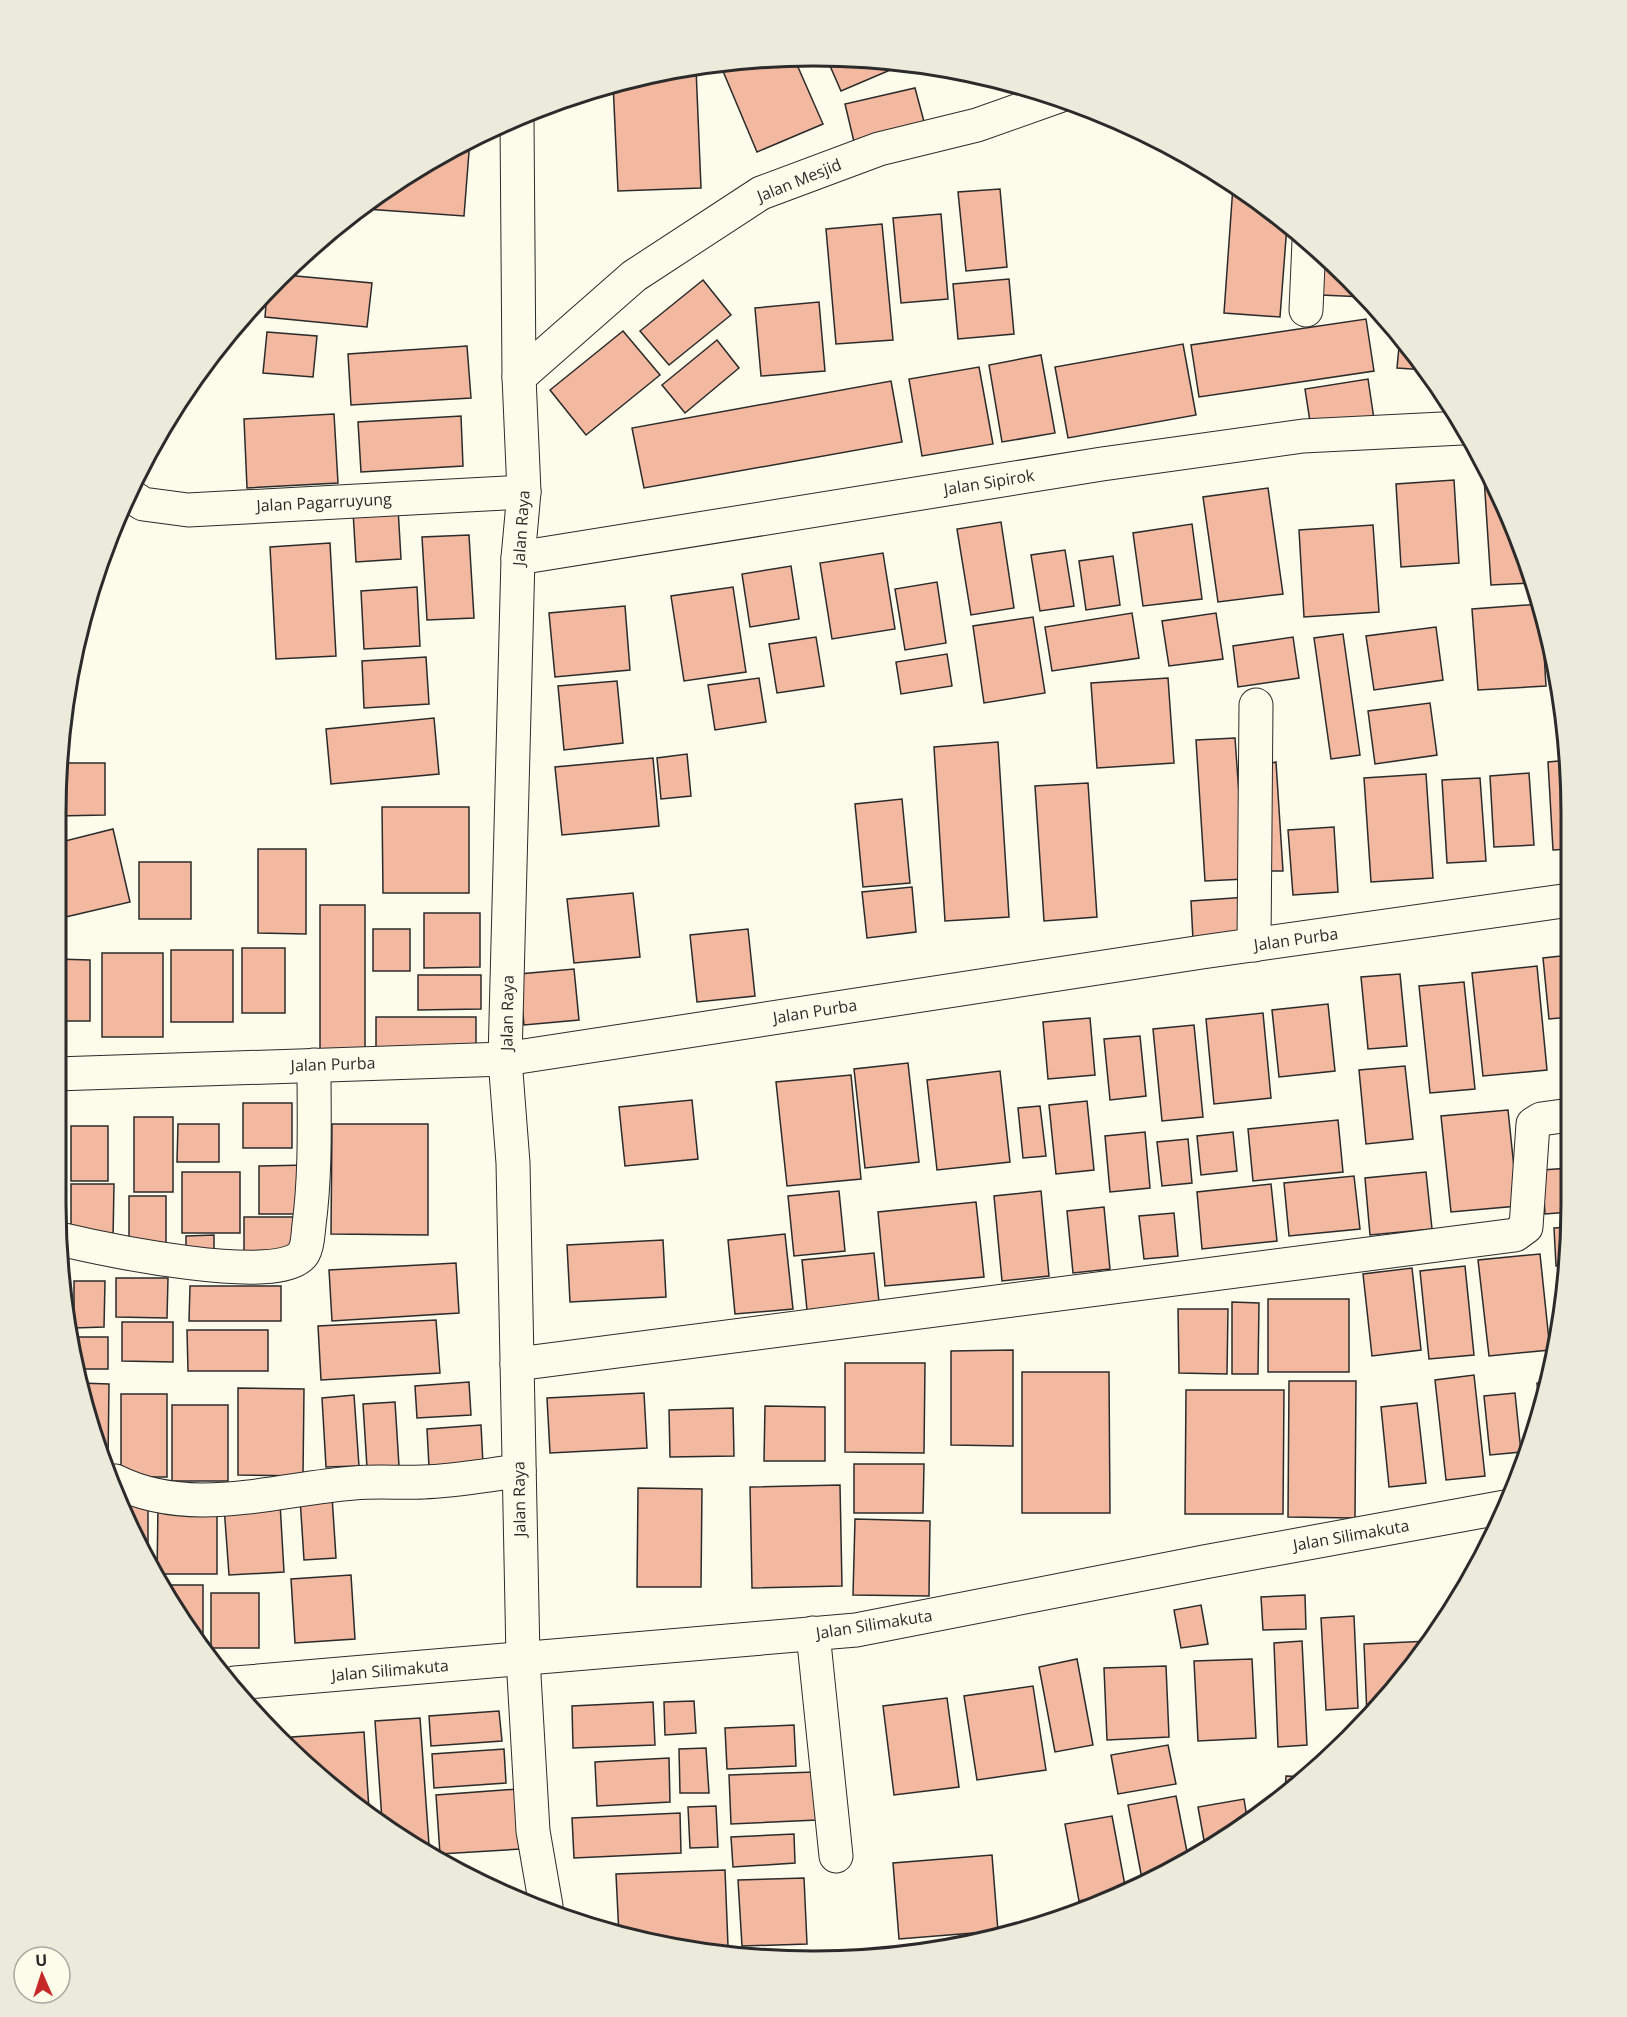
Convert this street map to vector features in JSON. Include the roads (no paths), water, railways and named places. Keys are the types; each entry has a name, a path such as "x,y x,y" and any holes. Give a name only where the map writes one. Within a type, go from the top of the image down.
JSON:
{"street":[{"name":"Jalan Mesjid","path":"519,377 634,276 761,194 879,149 977,125 1042,102"},
{"name":"Jalan Raya","path":"517,128 519,377 524,492 518,558 505,1059 513,1163 523,1658 533,1831 545,1901"},
{"path":"1306,310 1309,254"},
{"name":"Jalan Sipirok","path":"518,558 1102,464 1303,436 1454,428"},
{"name":"Jalan Pagarruyung","path":"136,499 143,504 188,510 524,492"},
{"path":"1254,945 1256,705"},
{"name":"Jalan Purba","path":"66,1074 505,1059 1254,945 1561,901"},
{"path":"68,1241 126,1254 253,1269 292,1264 304,1252 313,1197 314,1065"},
{"path":"517,1364 1515,1235 1526,1227 1533,1124 1542,1119 1561,1116"},
{"path":"121,1484 177,1500 240,1500 298,1488 354,1483 425,1482 519,1472"},
{"name":"Jalan Silimakuta","path":"240,1683 856,1630 1204,1562 1495,1509"},
{"path":"813,1634 836,1856"}]}
